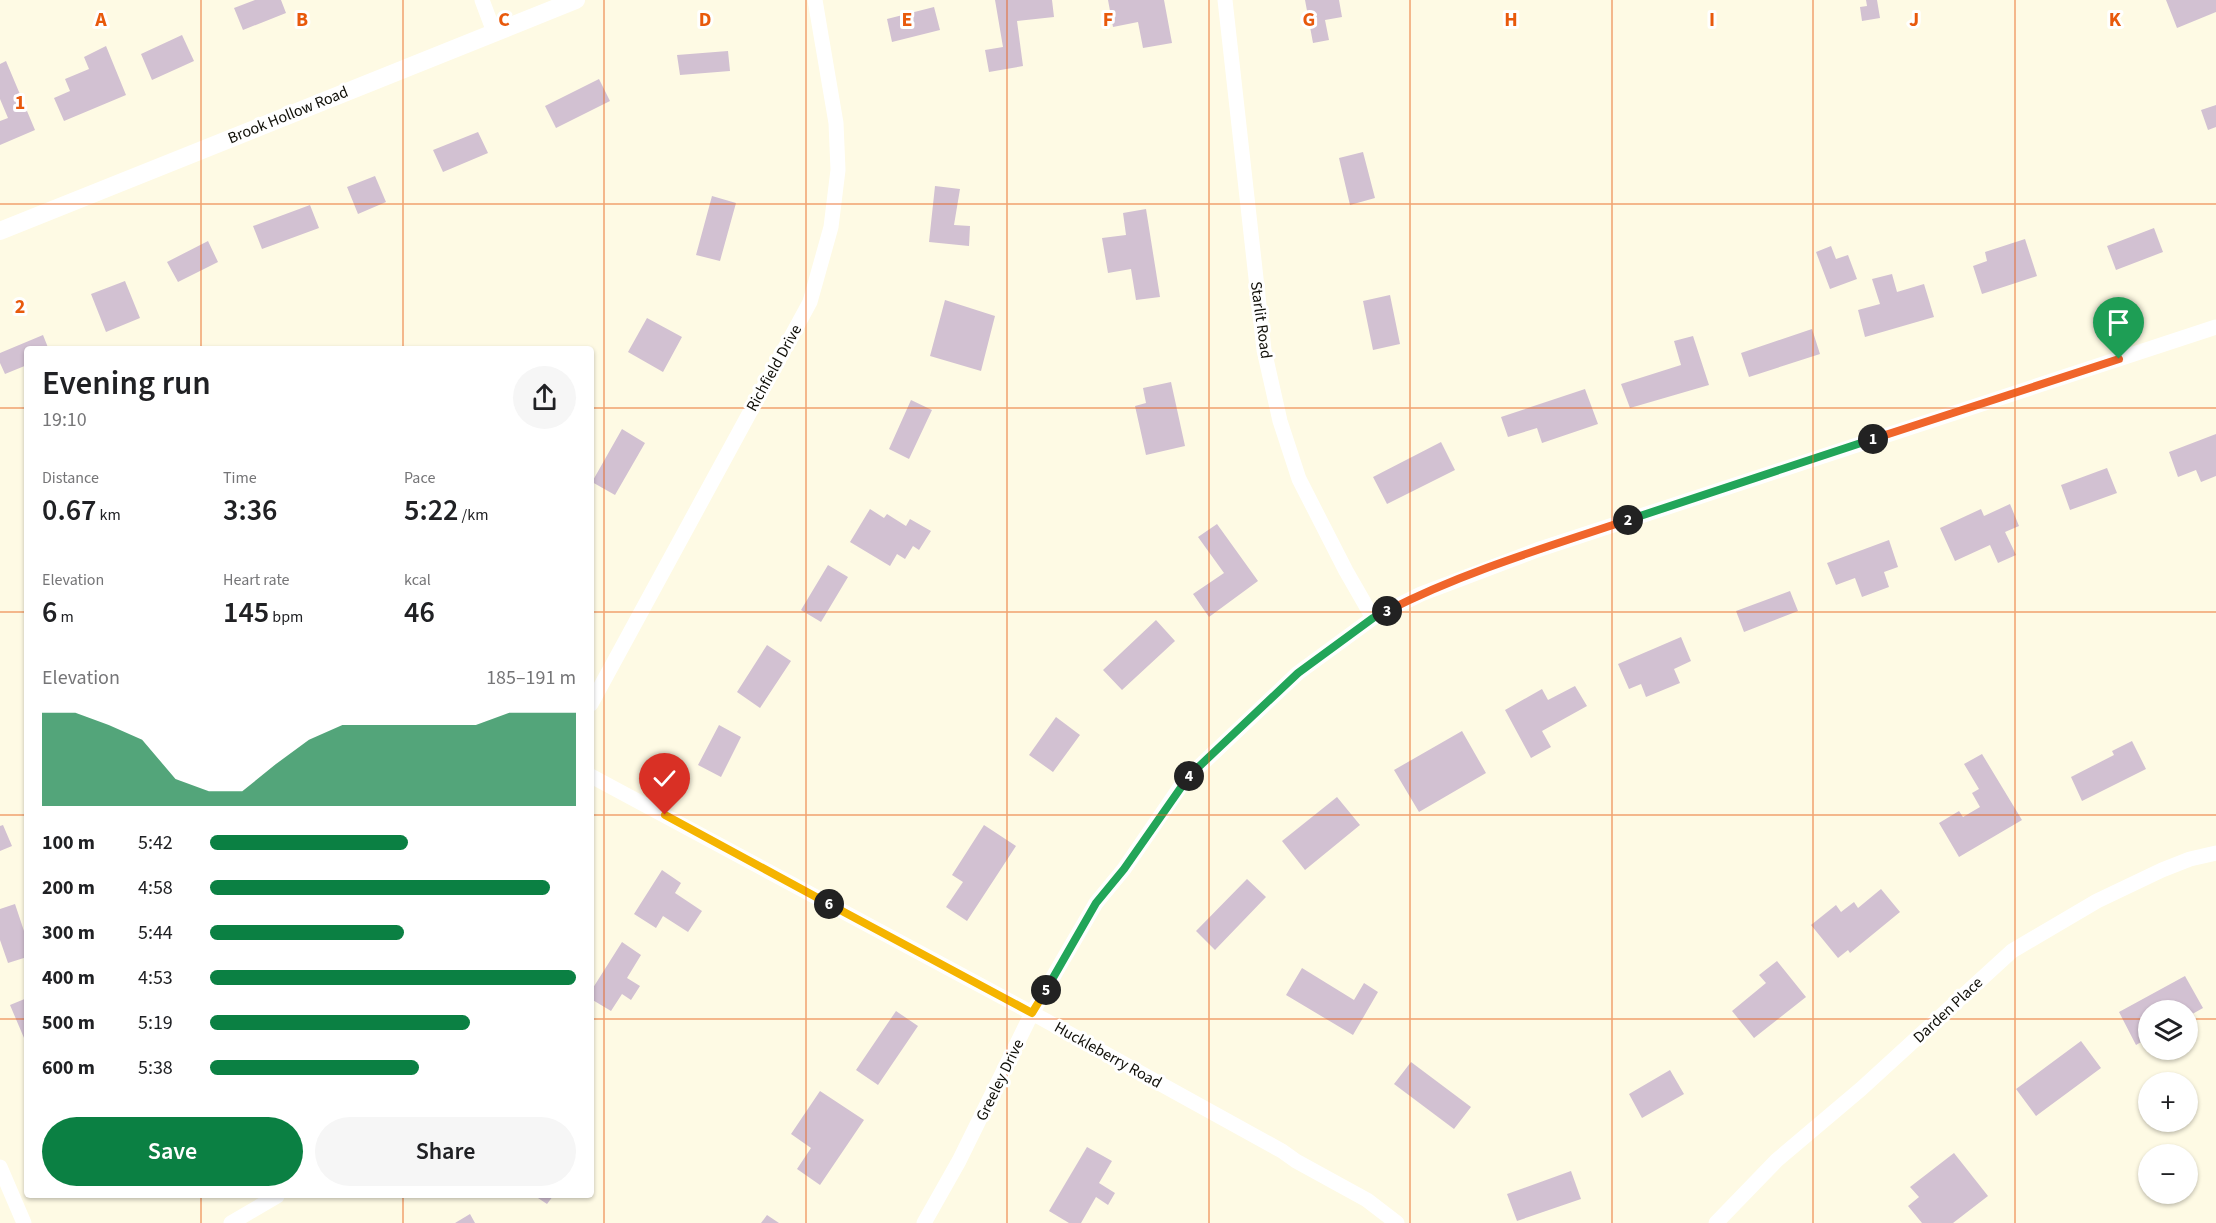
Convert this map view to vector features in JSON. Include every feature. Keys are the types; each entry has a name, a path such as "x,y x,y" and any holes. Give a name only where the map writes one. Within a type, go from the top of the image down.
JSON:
{"street":[{"path":"482,0 494,32"},
{"name":"Brook Hollow Road","path":"0,231 576,0"},
{"name":"Richfield Drive","path":"594,698 810,302 831,227 838,170 836,123 815,0"},
{"name":"Starlit Road","path":"1225,0 1264,350 1280,421 1299,479 1373,618"},
{"name":"Greeley Drive","path":"924,1223 959,1161 1032,1013 1096,903 1124,869 1185,780 1298,673 1373,618 1421,594 1536,550 2216,327"},
{"name":"Huckleberry Road","path":"594,778 1032,1013 1282,1151 1367,1200 1397,1223"},
{"name":"Darden Place","path":"1716,1223 1777,1160 1862,1089 2012,951 2115,892 2162,870 2216,853"},
{"path":"0,1167 24,1223"},
{"path":"231,1223 274,1198"}],"building":[{"path":"255,0 281,0 286,13 243,30 234,8"},
{"path":"995,0 1052,0 1054,17 1017,21 1023,66 989,72 985,50 1003,47"},
{"path":"1108,0 1164,0 1172,43 1143,48 1138,22 1113,27"},
{"path":"1305,0 1339,0 1342,17 1325,20 1329,40 1313,43"},
{"path":"1866,0 1877,0 1880,18 1862,21 1860,7 1867,6"},
{"path":"2166,0 2216,0 2216,12 2177,28"},
{"path":"934,7 940,30 892,42 887,19"},
{"path":"182,35 194,61 152,80 141,54"},
{"path":"106,46 126,95 64,121 54,98 70,91 65,79 89,69 84,57"},
{"path":"728,51 730,71 680,75 677,55"},
{"path":"6,61 35,130 0,145 0,121 8,118 0,99 0,64"},
{"path":"599,79 610,101 556,128 545,106"},
{"path":"2216,105 2216,127 2208,130 2201,110"},
{"path":"478,132 488,153 443,172 433,150"},
{"path":"1363,152 1375,198 1350,205 1339,158"},
{"path":"375,176 386,202 358,214 347,187"},
{"path":"935,186 960,189 954,225 970,226 969,246 929,242"},
{"path":"712,196 736,203 720,261 696,255"},
{"path":"310,205 319,228 262,249 253,226"},
{"path":"1146,209 1160,297 1136,300 1131,269 1108,273 1102,238 1126,235 1123,213"},
{"path":"2154,228 2163,252 2116,270 2107,246"},
{"path":"2025,239 2037,276 1982,294 1973,266 1987,261 1985,252"},
{"path":"208,241 218,262 178,282 167,262"},
{"path":"1831,246 1836,259 1848,255 1857,279 1830,289 1816,252"},
{"path":"1892,274 1897,292 1924,284 1934,317 1865,337 1858,310 1880,304 1872,279"},
{"path":"125,281 140,318 106,332 91,294"},
{"path":"1390,295 1400,344 1373,350 1363,301"},
{"path":"945,300 995,316 981,371 930,356"},
{"path":"647,318 682,337 663,372 628,352"},
{"path":"1812,329 1820,354 1749,377 1741,353"},
{"path":"43,335 47,346 24,346 24,366 5,374 0,363 0,353"},
{"path":"1693,336 1709,385 1630,408 1621,384 1681,365 1674,341"},
{"path":"1171,382 1185,446 1146,455 1135,406 1146,403 1143,388"},
{"path":"1585,389 1598,424 1542,443 1537,428 1508,437 1501,417"},
{"path":"911,400 932,410 909,459 889,449"},
{"path":"622,429 645,443 615,495 594,483 594,478"},
{"path":"2216,434 2216,476 2201,482 2196,470 2178,477 2169,452"},
{"path":"1441,442 1455,470 1387,504 1373,477"},
{"path":"2107,468 2117,493 2070,510 2061,485"},
{"path":"2010,504 2019,526 2005,532 2016,555 1998,563 1990,545 1955,561 1940,528 1981,509 1984,516"},
{"path":"870,509 884,518 887,514 906,526 910,519 931,531 919,550 913,546 905,559 897,554 890,566 850,542"},
{"path":"1217,524 1258,581 1209,617 1193,594 1224,573 1198,537"},
{"path":"1889,540 1898,567 1884,572 1889,587 1862,597 1855,578 1836,585 1827,563"},
{"path":"828,565 848,577 821,622 801,610"},
{"path":"1790,591 1798,611 1744,632 1736,611"},
{"path":"1156,620 1175,641 1122,690 1103,670"},
{"path":"1681,637 1691,661 1674,669 1680,683 1646,697 1641,684 1629,689 1618,664"},
{"path":"767,645 791,661 760,708 737,692"},
{"path":"1575,686 1587,706 1542,731 1551,747 1531,758 1505,710 1542,689 1548,700"},
{"path":"1056,717 1080,735 1053,772 1029,755"},
{"path":"719,725 741,737 721,777 698,765"},
{"path":"1462,731 1486,773 1419,812 1394,770"},
{"path":"2132,741 2146,769 2082,801 2071,777 2114,755 2112,751"},
{"path":"1982,754 2022,820 1959,857 1939,823 1959,811 1963,817 1980,807 1972,793 1979,789 1964,764"},
{"path":"1337,797 1360,825 1305,870 1282,841"},
{"path":"3,825 12,846 0,851 0,826"},
{"path":"984,825 1016,846 967,921 946,907 963,882 952,875"},
{"path":"662,870 681,883 675,893 702,911 688,932 663,916 656,928 634,914"},
{"path":"1247,879 1266,897 1215,950 1196,931"},
{"path":"1881,889 1900,912 1850,953 1848,950 1838,958 1811,925 1836,905 1841,912 1854,902 1858,908"},
{"path":"15,904 24,931 24,958 8,963 0,940 0,909"},
{"path":"622,942 641,955 627,978 640,986 631,1000 622,994 611,1011 594,1001 594,986"},
{"path":"1777,961 1806,997 1754,1038 1732,1011 1766,983 1759,975"},
{"path":"1302,968 1354,1000 1364,983 1378,992 1353,1035 1286,995"},
{"path":"2185,976 2203,1008 2198,1011 2198,1000 2141,1000"},
{"path":"24,999 24,1038 10,1005"},
{"path":"2138,1002 2138,1044 2136,1045 2119,1012"},
{"path":"896,1011 918,1026 878,1085 856,1070"},
{"path":"2081,1041 2101,1068 2036,1116 2016,1089"},
{"path":"1411,1062 1471,1107 1454,1129 1394,1084"},
{"path":"1670,1070 1684,1094 1642,1118 1629,1094"},
{"path":"820,1091 864,1120 820,1185 797,1169 811,1148 791,1134"},
{"path":"1087,1147 1112,1161 1099,1183 1115,1193 1108,1205 1096,1197 1081,1223 1069,1223 1049,1211"},
{"path":"1954,1153 1988,1196 1953,1223 1922,1223 1908,1206 1919,1197 1910,1187"},
{"path":"1571,1171 1581,1199 1517,1221 1507,1194"},
{"path":"538,1198 552,1198 547,1204"},
{"path":"470,1214 475,1223 455,1223"},
{"path":"767,1215 779,1223 761,1223"}],"route":[{"path":"665,815 1032,1013 1068,955 1096,903 1124,869 1185,780 1298,673 1373,618 1421,594 1536,550 2119,359"}]}
